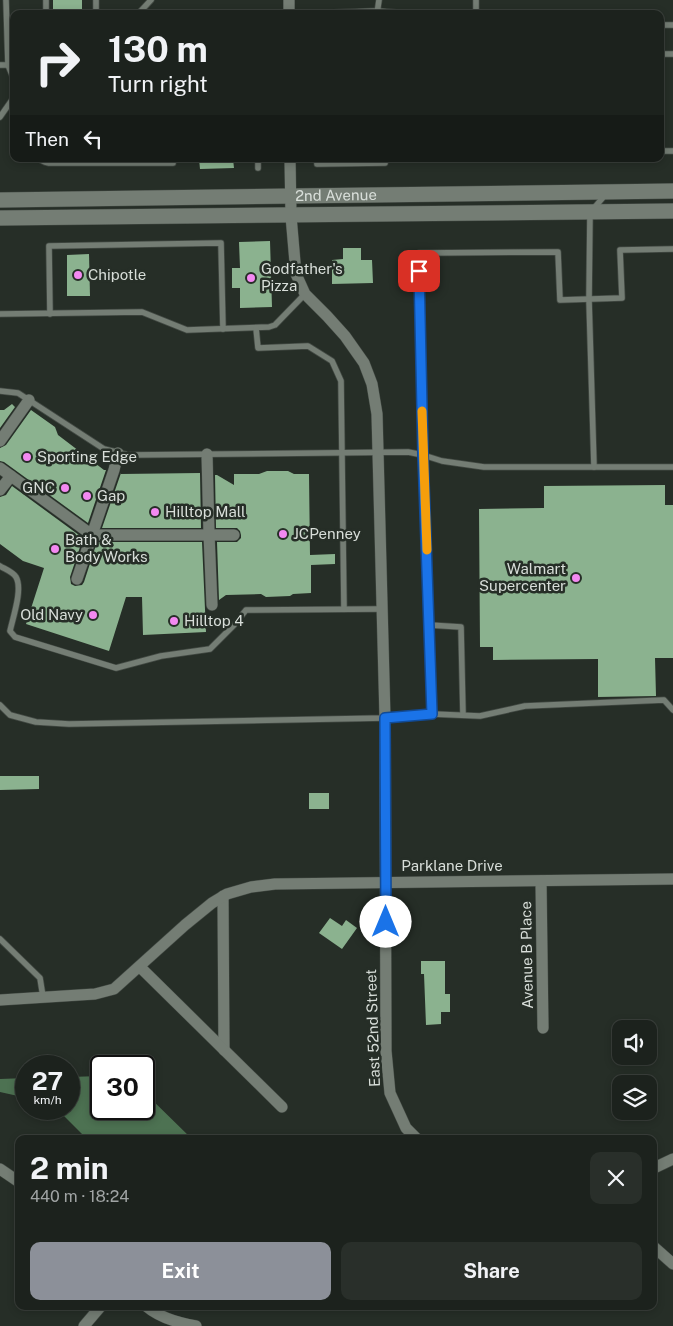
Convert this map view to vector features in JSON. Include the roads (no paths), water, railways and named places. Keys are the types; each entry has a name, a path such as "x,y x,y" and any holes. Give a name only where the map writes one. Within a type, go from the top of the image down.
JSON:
{"main road":[{"name":"2nd Avenue","path":"0,200 673,191"},
{"name":"2nd Avenue","path":"0,218 673,212"}],"street":[{"path":"290,162 291,216 296,274 305,294"},
{"name":"East 52nd Street","path":"305,294 345,336 364,363 372,384 377,414 385,718 386,1050 390,1092 406,1128 413,1135"},
{"path":"0,441 29,400"},
{"path":"77,579 118,453"},
{"path":"207,454 212,605"},
{"path":"0,468 92,536 234,535"},
{"path":"0,490 11,476"},
{"name":"Parklane Drive","path":"0,1000 95,994 114,989 212,903 227,894 251,887 275,884 673,879"},
{"name":"Avenue B Place","path":"541,881 543,1028"},
{"path":"223,896 224,1050"},
{"path":"140,967 282,1107"},
{"path":"657,1167 673,1159"},
{"path":"0,1169 15,1179"},
{"path":"657,1250 673,1264"},
{"path":"84,1326 98,1310"},
{"path":"151,1310 176,1322 196,1326"}],"lane":[{"path":"6,0 8,65 10,70"},
{"path":"142,10 151,0"},
{"path":"0,65 8,65"},
{"path":"0,117 10,103"},
{"path":"46,162 72,162"},
{"path":"258,162 258,168"},
{"path":"317,162 317,164 385,162"},
{"path":"594,467 589,300 590,213 608,192"},
{"path":"50,314 49,246 221,243 223,328"},
{"path":"432,714 423,455 419,253 558,252 560,300 589,300 622,298 620,250 673,249"},
{"path":"0,314 142,312 187,330 256,328 276,325 305,294"},
{"path":"256,328 258,348 308,346 332,361 341,381 344,609"},
{"path":"0,391 18,392 104,450 128,455 408,452 442,461 484,467 673,467"},
{"path":"0,566 15,575 19,584 10,631 15,637 116,668 161,656 210,649 246,610 382,609"},
{"path":"429,625 461,627 463,715"},
{"path":"0,705 10,715 27,720 69,724 385,718 432,714 480,716 525,706 664,700 673,710"},
{"path":"0,939 40,978 43,998"}],"place":[{"name":"Chipotle","path":"78,275"},
{"name":"Godfather's Pizza","path":"251,278"},
{"name":"Sporting Edge","path":"27,457"},
{"name":"GNC","path":"65,488"},
{"name":"Gap","path":"87,496"},
{"name":"Hilltop Mall","path":"155,512"},
{"name":"JCPenney","path":"283,534"},
{"name":"Bath & Body Works","path":"55,549"},
{"name":"Walmart Supercenter","path":"576,578"},
{"name":"Old Navy","path":"93,615"},
{"name":"Hilltop 4","path":"174,621"}]}
